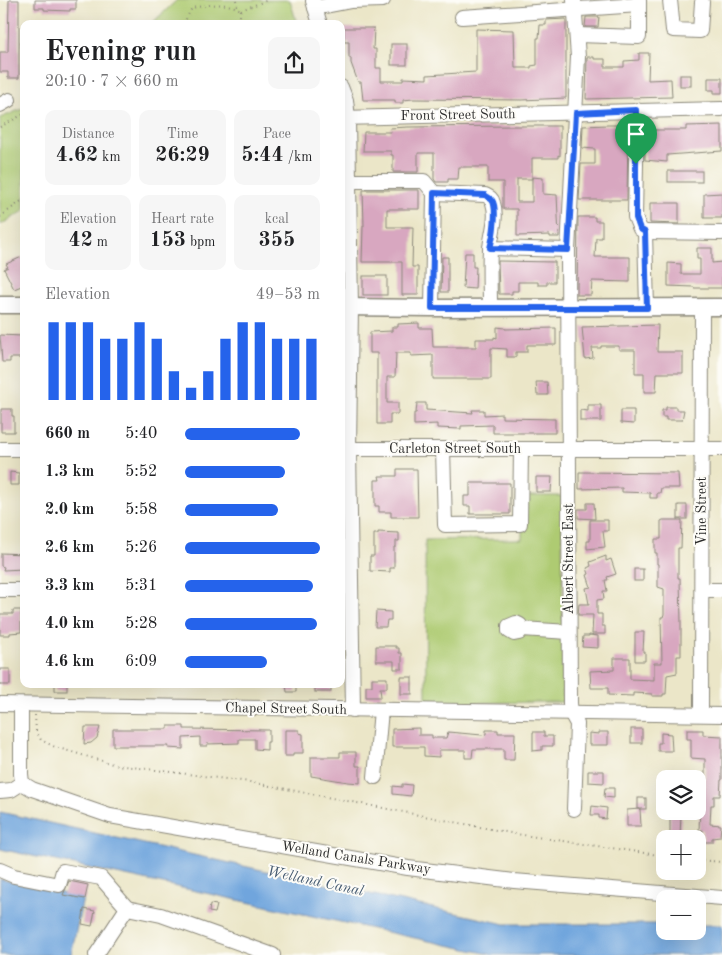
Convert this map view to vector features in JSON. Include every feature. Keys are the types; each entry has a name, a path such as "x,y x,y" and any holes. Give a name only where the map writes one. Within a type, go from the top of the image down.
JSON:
{"main road":[{"path":"0,305 20,305"},
{"path":"346,307 722,307"}],"street":[{"path":"319,20 314,4 383,0"},
{"path":"670,0 673,30 700,31 702,2"},
{"path":"462,17 575,4 639,3 639,37 577,35"},
{"name":"Albert Street East","path":"574,809 576,724 571,714 569,632 568,250 578,58 575,4"},
{"name":"Front Street South","path":"345,118 722,109"},
{"path":"636,110 636,218 640,229 645,232 722,233"},
{"path":"345,118 350,182 346,307 346,590 353,710"},
{"path":"350,182 424,181 434,193 432,308"},
{"path":"434,193 485,195 492,199 494,204 494,220 490,248 490,308"},
{"path":"645,232 647,308"},
{"path":"490,248 568,250"},
{"name":"Vine Street","path":"702,307 702,714"},
{"path":"0,449 20,449"},
{"name":"Carleton Street South","path":"345,449 722,449"},
{"path":"443,449 445,525 520,524 521,450"},
{"path":"0,590 20,590"},
{"path":"702,590 722,590"},
{"path":"522,629 569,632"},
{"name":"Chapel Street South","path":"0,704 722,715"},
{"path":"0,790 11,790 21,779 21,705"},
{"path":"375,777 381,710"},
{"name":"Welland Canals Parkway","path":"21,779 32,789 110,816 324,854 408,868 514,881 722,898"},
{"path":"0,870 14,876 59,886 63,871 101,878 127,908 161,915 273,955"},
{"path":"96,955 127,908"}],"path":[{"path":"236,0 238,8"},
{"path":"241,10 268,0"},
{"path":"186,20 192,8 232,5 241,10"},
{"path":"238,20 241,10"},
{"path":"0,127 20,116"},
{"path":"0,218 20,203"},
{"path":"21,705 35,715 36,731 41,740 55,747 116,765 250,782 516,834 656,855"},
{"path":"706,861 722,862"}],"green space":[{"path":"177,0 290,0 296,20 155,20"},
{"path":"20,110 20,213 0,225 0,118"},
{"path":"522,496 562,496 563,702 426,703 425,540 522,539"}],"water":[{"name":"Welland Canal","path":"0,812 505,924 656,924 656,940 706,940 706,925 722,925 722,955 494,955 0,849"},
{"path":"0,879 83,898 71,955 0,955"}],"building":[{"path":"9,0 19,0 19,78 8,78 8,72 0,72 0,52 8,52"},
{"path":"35,0 76,0 76,9 70,9 70,11 44,10 44,8 35,8"},
{"path":"586,17 599,17 598,27 585,27"},
{"path":"566,19 566,98 522,100 413,99 403,100 403,103 395,103 395,100 363,100 361,82 358,82 351,58 349,58 349,42 345,42 345,28 374,28 373,49 376,49 376,68 381,68 381,81 403,81 403,78 427,79 427,75 476,72 476,29 514,30 515,68 531,68 531,66 537,65 537,38 539,38 540,25 546,25 546,20"},
{"path":"391,44 407,44 407,65 391,65"},
{"path":"639,53 649,53 648,80 671,79 672,97 586,99 587,57 605,59 605,67 624,67 624,61 639,60"},
{"path":"680,75 691,75 691,86 680,86"},
{"path":"708,78 722,78 722,93 714,93 714,90 708,90"},
{"path":"628,125 627,200 579,200 581,164 595,164 595,149 582,148 583,126"},
{"path":"722,125 722,151 667,155 667,162 645,160 645,130 686,130 686,126"},
{"path":"560,126 560,156 558,155 558,158 532,158 532,177 543,178 543,194 557,195 559,237 550,237 550,235 517,236 517,209 503,209 503,182 488,182 488,167 459,167 458,179 448,179 448,182 436,182 434,179 434,153 418,153 418,172 393,172 393,155 391,155 391,151 363,151 364,132 391,132 390,128","holes":["517,179 532,179 532,202 517,202"]},
{"path":"668,171 702,171 702,182 668,182"},
{"path":"363,190 419,190 419,209 387,209 387,227 413,227 412,267 418,267 418,295 402,295 402,262 362,262"},
{"path":"722,193 722,218 704,218 704,194"},
{"path":"650,203 679,203 679,224 650,223"},
{"path":"578,217 595,217 595,221 602,221 602,238 596,238 595,257 630,257 630,282 592,281 591,295 577,295"},
{"path":"697,248 712,248 712,263 722,262 722,288 668,286 668,263 681,264 681,274 700,274 700,259 697,259"},
{"path":"465,253 473,253 473,267 476,267 475,289 463,288"},
{"path":"442,257 448,257 448,292 441,292"},
{"path":"20,258 20,287 14,289 4,269 8,267 6,264"},
{"path":"498,261 555,262 555,282 547,282 547,285 538,285 538,282 518,282 518,291 512,291 512,294 499,294"},
{"path":"363,276 387,276 387,295 363,295"},
{"path":"419,323 419,328 432,328 433,347 476,347 476,339 497,338 497,327 505,329 556,328 556,345 527,345 527,352 516,352 516,357 507,357 507,349 491,348 491,379 433,379 433,355 411,356 411,353 396,353 395,377 387,377 387,403 398,403 398,414 390,414 390,424 377,424 377,353 370,353 370,332 392,331 392,327 398,327 398,324"},
{"path":"658,325 657,352 683,352 683,373 657,373 656,392 644,392 644,373 635,373 635,350 619,350 619,346 601,346 601,348 592,348 593,358 585,359 582,327"},
{"path":"0,335 20,336 20,358 10,358 10,362 2,362"},
{"path":"536,382 547,382 548,395 537,395"},
{"path":"417,403 426,403 426,410 473,413 472,410 484,410 484,415 502,414 502,418 555,419 555,433 493,433 493,425 461,426 461,429 437,428 437,424 414,425 414,413 416,413"},
{"path":"588,405 601,405 601,421 580,421 580,410 588,411"},
{"path":"666,407 676,407 676,410 684,410 682,420 666,420 666,417 662,417 662,410 666,410"},
{"path":"1,409 12,409 14,432 1,432"},
{"path":"621,410 634,410 634,424 621,423"},
{"path":"397,469 417,469 418,517 391,517 391,512 379,512 379,506 375,506 375,480 380,480 379,476 397,476"},
{"path":"10,472 19,473 19,485 10,485"},
{"path":"579,472 678,473 679,488 661,488 660,493 657,493 657,498 650,498 650,493 622,492 622,488 579,489"},
{"path":"536,477 552,477 551,492 536,492"},
{"path":"470,483 510,483 510,514 470,514 470,506 464,506 464,496 470,496"},
{"path":"587,503 594,503 595,519 578,518 578,509 587,509"},
{"path":"678,505 687,505 687,519 678,519"},
{"path":"590,520 608,520 608,531 603,531 605,547 587,549 587,541 590,541"},
{"path":"682,520 681,548 678,548 681,656 677,656 677,673 667,675 666,694 663,694 663,696 633,693 633,696 608,695 608,688 591,688 590,671 614,670 614,658 630,658 630,679 654,680 654,663 662,663 661,617 664,614 664,589 658,587 655,539 661,539 661,521"},
{"path":"378,532 399,533 399,541 396,541 396,547 394,547 394,568 390,568 390,572 370,571 370,556 374,556 374,534 378,534"},
{"path":"1,553 20,554 20,569 3,570 4,567 1,566"},
{"path":"606,556 606,561 611,559 616,574 607,577 608,580 605,580 607,591 603,591 604,599 597,600 597,614 602,614 602,626 605,626 605,634 592,634 593,615 578,615 579,604 589,604 586,588 591,587 587,575 589,574 587,568 591,566 590,562"},
{"path":"634,569 643,569 643,581 634,581"},
{"path":"13,610 20,610 20,632 0,635 0,614 13,614"},
{"path":"376,611 391,612 391,620 387,620 386,627 375,627"},
{"path":"635,632 644,632 643,652 645,652 645,661 635,661"},
{"path":"583,636 598,636 598,648 582,647"},
{"path":"376,646 396,646 396,648 399,648 399,653 402,653 402,669 394,669 394,661 376,661"},
{"path":"0,669 10,669 10,685 0,685"},
{"path":"401,677 412,677 412,694 401,694"},
{"path":"372,678 387,678 387,688 380,688 381,697 366,697 366,686 372,686"},
{"path":"55,688 67,688 67,691 55,691"},
{"path":"286,688 296,688 296,692 287,692"},
{"path":"315,688 331,688 331,692 315,692"},
{"path":"168,726 184,726 184,729 269,730 269,742 267,742 267,750 255,749 255,739 239,739 239,743 200,746 200,737 183,738 183,749 168,748 169,746 113,746 113,729 168,729"},
{"path":"85,727 100,727 97,738 91,743 84,744"},
{"path":"419,728 419,735 432,735 432,738 446,738 448,732 482,735 486,734 486,730 498,730 498,733 515,733 514,760 504,760 504,749 473,749 472,758 465,758 465,750 439,750 439,757 424,756 424,747 392,747 392,729"},
{"path":"631,729 642,729 642,743 631,743"},
{"path":"285,730 299,730 299,733 303,734 303,753 293,753 293,756 285,756"},
{"path":"687,730 703,730 703,735 722,736 720,796 714,796 714,805 711,805 710,824 721,825 720,837 712,838 712,842 706,842 706,830 699,830 699,820 706,820 705,759 691,758 691,739 687,739"},
{"path":"533,732 544,732 544,736 553,736 553,746 542,746 542,750 533,751"},
{"path":"599,732 608,732 608,745 589,745 589,733 599,734"},
{"path":"661,733 671,734 672,751 658,751 658,743 661,743"},
{"path":"340,752 356,752 356,766 360,766 360,783 311,776 311,757 340,757"},
{"path":"588,771 604,771 604,783 588,782"},
{"path":"402,784 412,785 411,796 393,794 393,786 402,787"},
{"path":"605,788 614,788 614,798 604,797"},
{"path":"638,798 646,798 646,809 638,809"},
{"path":"592,806 607,808 606,819 599,818 599,815 591,815"},
{"path":"640,809 641,826 627,826 627,810"},
{"path":"670,820 681,820 680,830 670,830"},
{"path":"69,881 88,885 85,899 63,895"},
{"path":"210,904 217,905 215,913 209,912"},
{"path":"84,909 95,911 92,926 82,924"}],"route":[{"path":"636,110 636,164 636,218 640,229 645,232 647,308 432,308 434,193 485,195 492,199 494,204 494,220 490,248 568,250 576,113 636,110"}]}
